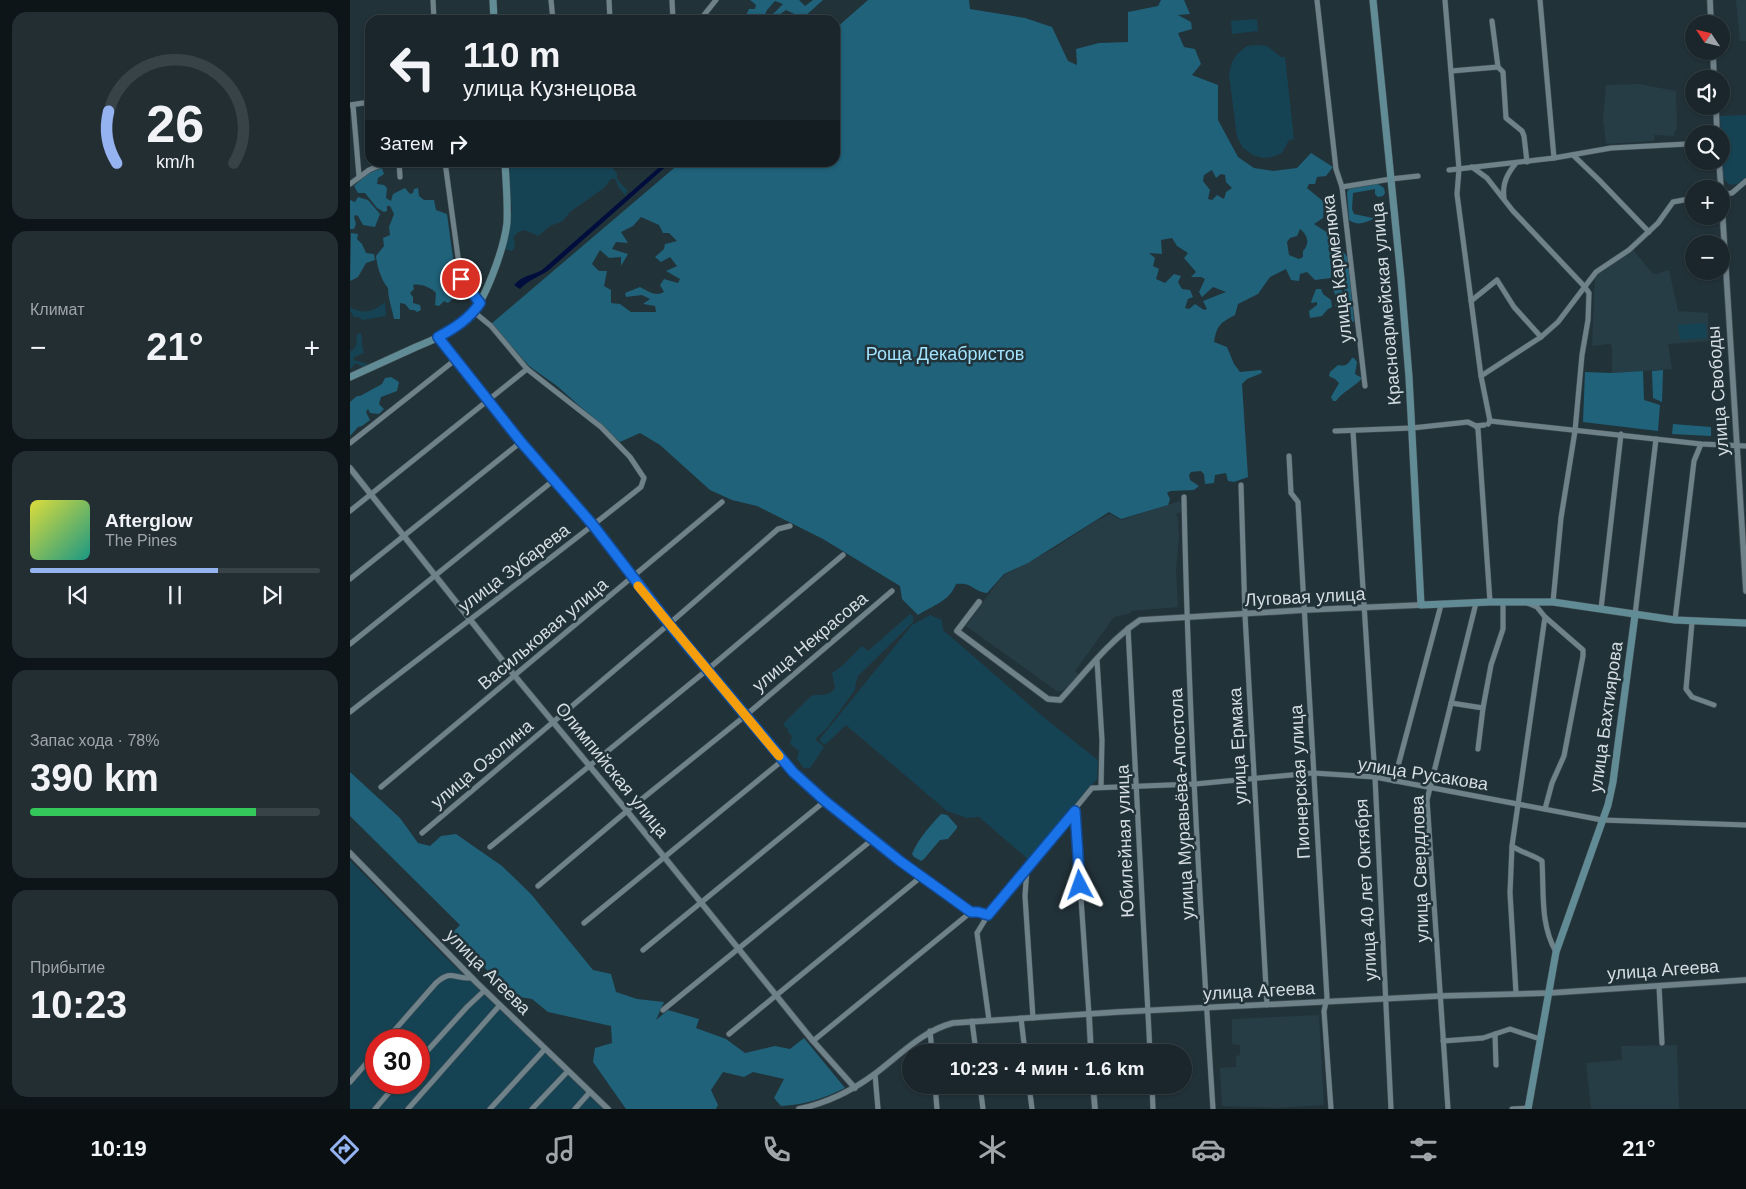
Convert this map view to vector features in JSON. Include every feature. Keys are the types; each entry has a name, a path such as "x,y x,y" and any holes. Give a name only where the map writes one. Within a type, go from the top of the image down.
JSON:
{"main road":[{"path":"493,0 494,15"},
{"name":"Красноармейская улица","path":"1372,0 1401,279 1412,428 1421,606"},
{"path":"350,377 438,337 457,327 474,312 480,303 502,244 506,225 504,167"},
{"name":"Луговая улица","path":"1421,606 1490,602 1553,602 1692,622 1746,623"},
{"name":"улица Бахтиярова","path":"1528,1109 1556,952 1602,820 1613,782 1635,615"}],"street":[{"path":"433,0 434,15"},
{"path":"551,0 552,15"},
{"path":"609,0 610,15"},
{"path":"672,0 673,15"},
{"path":"704,15 716,0"},
{"name":"улица Кармелюка","path":"1317,0 1336,170 1342,187 1365,386"},
{"path":"1445,0 1458,169 1457,194 1487,424"},
{"path":"1540,0 1554,158"},
{"path":"1710,0 1711,15"},
{"path":"1492,21 1498,67 1503,72 1506,118 1522,131 1527,162"},
{"path":"1451,71 1498,67"},
{"path":"359,176 351,105 365,103"},
{"path":"1449,170 1573,156 1611,148 1685,144"},
{"path":"1573,156 1600,180 1649,232"},
{"path":"1504,199 1504,182 1516,163"},
{"path":"350,184 359,176 376,167"},
{"path":"399,167 400,178"},
{"path":"446,167 461,279 480,303"},
{"path":"1472,167 1487,178 1513,211 1589,293 1588,320 1582,355 1575,431 1561,518 1553,602"},
{"path":"1342,187 1418,176"},
{"path":"1730,193 1746,181"},
{"path":"1481,376 1541,337 1558,322 1596,272 1620,257 1649,232 1673,202 1685,200"},
{"name":"улица Свободы","path":"1723,225 1746,591"},
{"path":"1471,301 1497,280 1514,307 1541,337"},
{"name":"улица Зубарева","path":"350,712 593,525 640,487 644,478 630,457 601,427 527,369 491,326 474,312"},
{"path":"438,337 521,442 593,525 669,624 782,760 825,801 922,876 971,912 988,915"},
{"path":"350,443 455,360"},
{"path":"350,511 527,369"},
{"path":"1335,431 1412,428 1468,422 1476,426 1487,424 1621,434 1701,444 1746,446"},
{"path":"1476,426 1478,429 1490,602"},
{"name":"улица 40 лет Октября","path":"1353,431 1375,776 1391,1109"},
{"path":"1601,609 1621,434"},
{"name":"улица Бахтиярова","path":"1635,615 1656,438"},
{"path":"350,579 521,442"},
{"path":"1675,620 1694,461 1701,444"},
{"name":"Пионерская улица","path":"1289,456 1291,494 1298,502 1305,610 1327,998 1325,1003 1331,1109"},
{"name":"Олимпийская улица","path":"350,468 514,675 739,948 813,1041 855,1088"},
{"path":"350,644 554,480"},
{"name":"улица Ермака","path":"1241,485 1245,615 1267,1006"},
{"name":"улица Муравьёва-Апостола","path":"1184,497 1186,618 1213,1109"},
{"name":"Васильковая улица","path":"381,787 722,502"},
{"name":"улица Озолина","path":"422,833 778,530 790,526"},
{"path":"490,846 707,670 843,554"},
{"name":"улица Некрасова","path":"538,886 745,716 892,591"},
{"name":"Луговая улица","path":"979,602 956,631 1048,699 1060,700 1109,645 1140,620 1305,610 1421,606"},
{"path":"1478,749 1491,665 1502,629 1503,602"},
{"path":"1524,602 1537,607 1545,617 1583,650 1564,756 1552,783 1545,809"},
{"name":"улица Свердлова","path":"1448,1109 1427,800 1476,603"},
{"path":"1394,781 1441,605"},
{"path":"1516,993 1510,893 1512,846 1545,617"},
{"path":"1692,622 1686,689 1692,697 1714,705"},
{"name":"Юбилейная улица","path":"1128,628 1140,898 1149,1044"},
{"path":"989,1020 977,933 988,915 1075,811 1085,796 1092,788 1101,787 1102,740 1097,660"},
{"path":"1451,703 1483,708"},
{"path":"584,923 782,760"},
{"name":"улица Русакова","path":"1101,787 1195,784 1314,773 1375,776 1602,820 1746,825"},
{"path":"643,950 825,801"},
{"path":"1075,811 1091,1044"},
{"path":"663,1010 874,839"},
{"path":"1512,846 1523,854 1537,858 1542,862 1544,919 1550,942 1556,952"},
{"name":"улица Агеева","path":"350,853 484,991 608,1109"},
{"path":"1027,868 1024,896 1033,1018"},
{"path":"729,1034 922,876"},
{"path":"813,1041 971,912"},
{"path":"396,1029 445,975 451,974 457,978 472,978"},
{"name":"улица Агеева","path":"799,1109 818,1106 855,1088 930,1031 953,1022 1440,996 1550,993 1746,980"},
{"path":"1659,986 1662,1043"},
{"path":"430,1048 484,991"},
{"path":"408,1109 500,1005"},
{"path":"1020,1018 1024,1044"},
{"path":"972,1021 975,1044"},
{"path":"1443,1041 1484,1038 1510,1029 1540,1039"},
{"path":"930,1031 931,1044"},
{"path":"1496,1034 1496,1065"},
{"path":"490,1109 545,1049"},
{"path":"350,1082 365,1065"},
{"path":"532,1109 568,1071"},
{"path":"875,1074 878,1109"},
{"path":"575,1109 590,1092"},
{"path":"375,1109 388,1094"},
{"path":"936,1094 937,1109"},
{"path":"981,1094 983,1109"},
{"path":"1030,1094 1032,1109"},
{"path":"1094,1094 1095,1109"},
{"path":"1152,1094 1153,1109"},
{"path":"1512,1109 1528,1109"}],"shaded area":[{"path":"1736,0 1746,0 1746,41 1740,41"},
{"path":"1257,19 1258,31 1232,34 1231,21"},
{"path":"1247,46 1267,46 1281,57 1285,57 1294,139 1289,140 1282,153 1263,158 1253,155 1243,148 1237,137 1229,74 1232,62 1237,54"},
{"path":"1639,84 1676,91 1677,130 1675,130 1674,136 1654,135 1654,141 1606,144 1603,119 1606,85"},
{"path":"1746,115 1746,179 1733,185 1730,184 1730,180 1725,180 1723,176 1723,170 1730,170 1730,125 1720,125 1720,116"},
{"path":"511,167 612,167 617,174 617,179 628,191 625,195 615,179 611,179 604,188 570,212 563,221 550,226 538,236 525,230 518,232 513,238 515,243 514,249 511,251 505,249 512,210 508,174"},
{"path":"659,167 665,167 549,270 520,289 514,285 524,277 542,270"},
{"path":"1633,250 1652,273 1656,274 1669,270 1678,311 1708,313 1709,341 1668,344 1672,369 1612,373 1612,346 1610,344 1592,346 1595,276"},
{"path":"385,302 386,316 363,320 354,317 350,311 350,305 351,308 369,311"},
{"path":"1706,323 1707,338 1680,340 1678,325"},
{"path":"361,333 364,353 354,357 354,360 368,364 363,367 356,363 350,369 350,351 356,346 357,334"},
{"path":"1180,501 1183,511 1176,514 1179,537 1176,570 1178,607 1131,611 1131,613 1114,617 1075,671 1079,674 1067,688 1058,692 966,626 1004,575 1053,549 1094,522 1110,514 1121,520"},
{"path":"910,614 913,616 913,622 858,676 855,690 827,728 815,739 824,747 810,768 804,768 797,759 799,751 790,744 792,736 784,726 784,723 811,696 830,693 835,687 832,673 862,646 868,651"},
{"path":"930,615 942,620 943,630 1047,720 1098,760 1097,779 1029,860 979,817 967,818 947,811 846,725 825,745 819,740 912,625"},
{"path":"350,860 441,953 603,1109 350,1109"},
{"path":"1319,1015 1324,1105 1279,1108 1222,1106 1220,1068 1236,1067 1236,1056 1240,1055 1240,1045 1232,1044 1232,1019"},
{"path":"1677,1045 1679,1109 1591,1109 1586,1063 1622,1060 1621,1046"}],"green space":[{"path":"750,0 799,0 805,6 813,0 823,0 806,15 797,15 786,10 779,15 772,15 783,4 775,1 765,15 746,15 749,9 755,9 756,5"},
{"name":"Роща Декабристов","path":"868,0 969,0 970,9 1025,18 1052,27 1068,61 1077,65 1076,49 1099,43 1128,42 1128,12 1158,6 1161,0 1184,0 1190,14 1178,15 1191,22 1192,29 1178,33 1184,47 1195,49 1201,64 1192,75 1218,85 1218,120 1238,157 1254,168 1273,171 1297,168 1311,153 1333,167 1326,176 1317,177 1315,184 1309,184 1307,188 1324,202 1323,218 1314,224 1331,235 1348,258 1354,322 1349,321 1346,317 1345,302 1338,308 1335,306 1338,300 1332,288 1335,284 1344,293 1344,283 1340,274 1331,264 1331,278 1315,280 1307,272 1300,274 1299,281 1291,280 1286,269 1270,277 1258,294 1238,304 1235,315 1218,328 1214,342 1227,347 1234,364 1240,372 1261,370 1262,373 1247,379 1242,384 1248,477 1234,482 1228,481 1226,473 1215,475 1214,483 1205,484 1204,474 1201,471 1191,472 1189,475 1190,480 1199,486 1194,490 1170,491 1167,493 1170,499 1168,505 1121,519 1109,512 1028,563 1004,574 987,593 966,584 956,584 945,599 918,615 902,599 900,586 823,539 757,506 732,500 710,490 660,445 640,433 620,442 557,386 529,366 491,324 675,167 840,167 840,25","holes":["1212,170 1216,178 1221,174 1225,175 1226,182 1232,188 1226,192 1224,199 1217,195 1212,200 1208,199 1210,190 1203,181 1204,175","641,217 659,225 663,233 669,233 677,241 665,244 664,249 655,257 661,262 670,257 677,266 666,271 680,279 678,283 664,279 660,285 664,292 658,294 640,287 625,293 626,297 642,295 650,299 643,304 655,306 656,312 631,312 620,304 611,303 611,290 604,286 607,271 599,271 592,264 600,250 609,258 621,257 621,266 628,254 612,249 616,242 628,243 621,232 633,226","1300,229 1305,234 1307,245 1303,251 1303,257 1299,259 1289,255 1287,242 1290,238 1297,236","1172,238 1177,246 1188,253 1184,258 1196,272 1191,277 1205,279 1199,292 1202,297 1213,287 1226,292 1203,301 1207,309 1204,310 1195,304 1189,309 1185,308 1188,299 1193,297 1190,290 1182,289 1178,282 1181,276 1174,274 1165,283 1156,279 1159,269 1153,266 1155,258 1149,253 1162,254 1161,240"]},
{"path":"382,168 384,174 378,178 377,184 384,185 387,188 386,198 391,201 393,194 405,188 410,194 413,193 414,189 418,188 419,196 424,200 434,200 436,210 447,214 454,265 458,278 475,299 473,302 461,292 448,303 444,301 439,306 435,305 436,293 434,291 422,285 413,285 414,289 410,293 413,297 413,303 420,305 421,310 417,312 410,310 405,304 400,303 400,319 394,319 388,288 380,273 376,256 384,246 383,238 390,235 389,227 394,214 390,206 387,206 387,211 384,212 377,208 365,193 358,193 354,186 367,174"},
{"path":"1378,184 1384,188 1385,193 1383,196 1378,197 1375,194 1375,189 1353,193 1352,209 1354,214 1373,219 1361,223 1352,222 1349,220 1347,192 1349,189"},
{"path":"358,197 368,200 380,214 375,227 363,225 358,216 355,215 356,224 354,229 350,229 350,200 355,202"},
{"path":"351,233 358,234 357,239 362,244 366,253 374,254 375,260 366,263 358,277 350,281"},
{"path":"1316,289 1321,289 1323,294 1331,300 1332,307 1322,316 1310,318 1309,311 1317,305 1317,302 1311,302"},
{"path":"1352,358 1357,362 1355,374 1362,378 1336,401 1333,401 1331,397 1339,383 1329,376 1330,372 1338,365 1343,366"},
{"path":"1663,370 1662,402 1653,398 1652,371"},
{"path":"1643,371 1644,400 1660,405 1658,431 1583,422 1585,372"},
{"path":"391,377 399,382 397,391 381,397 379,404 384,409 379,414 370,413 368,409 366,412 370,420 358,427 350,436 350,402 357,396 382,384 385,378"},
{"path":"1673,424 1711,427 1711,436 1672,434"},
{"path":"350,772 400,818 418,843 430,846 441,836 456,834 502,866 531,894 593,970 611,974 616,992 637,999 664,1002 656,1020 668,1010 699,1019 696,1028 726,1039 745,1053 775,1046 790,1049 804,1038 845,1088 814,1100 781,1106 774,1098 784,1079 753,1072 744,1077 723,1072 711,1090 718,1105 716,1109 626,1109 593,1062 595,1048 612,1043 611,1026 548,1012 532,999 513,996 451,934 460,925 350,816"},
{"path":"941,814 947,815 957,828 948,839 940,840 921,861 912,854 921,838"}],"slow traffic":[{"path":"638,586 779,756"}],"route":[{"path":"461,279 480,303 466,320 438,337 521,442 593,525 669,624 782,760 804,783 900,861 971,912 988,915 1075,811 1080,885"}]}
